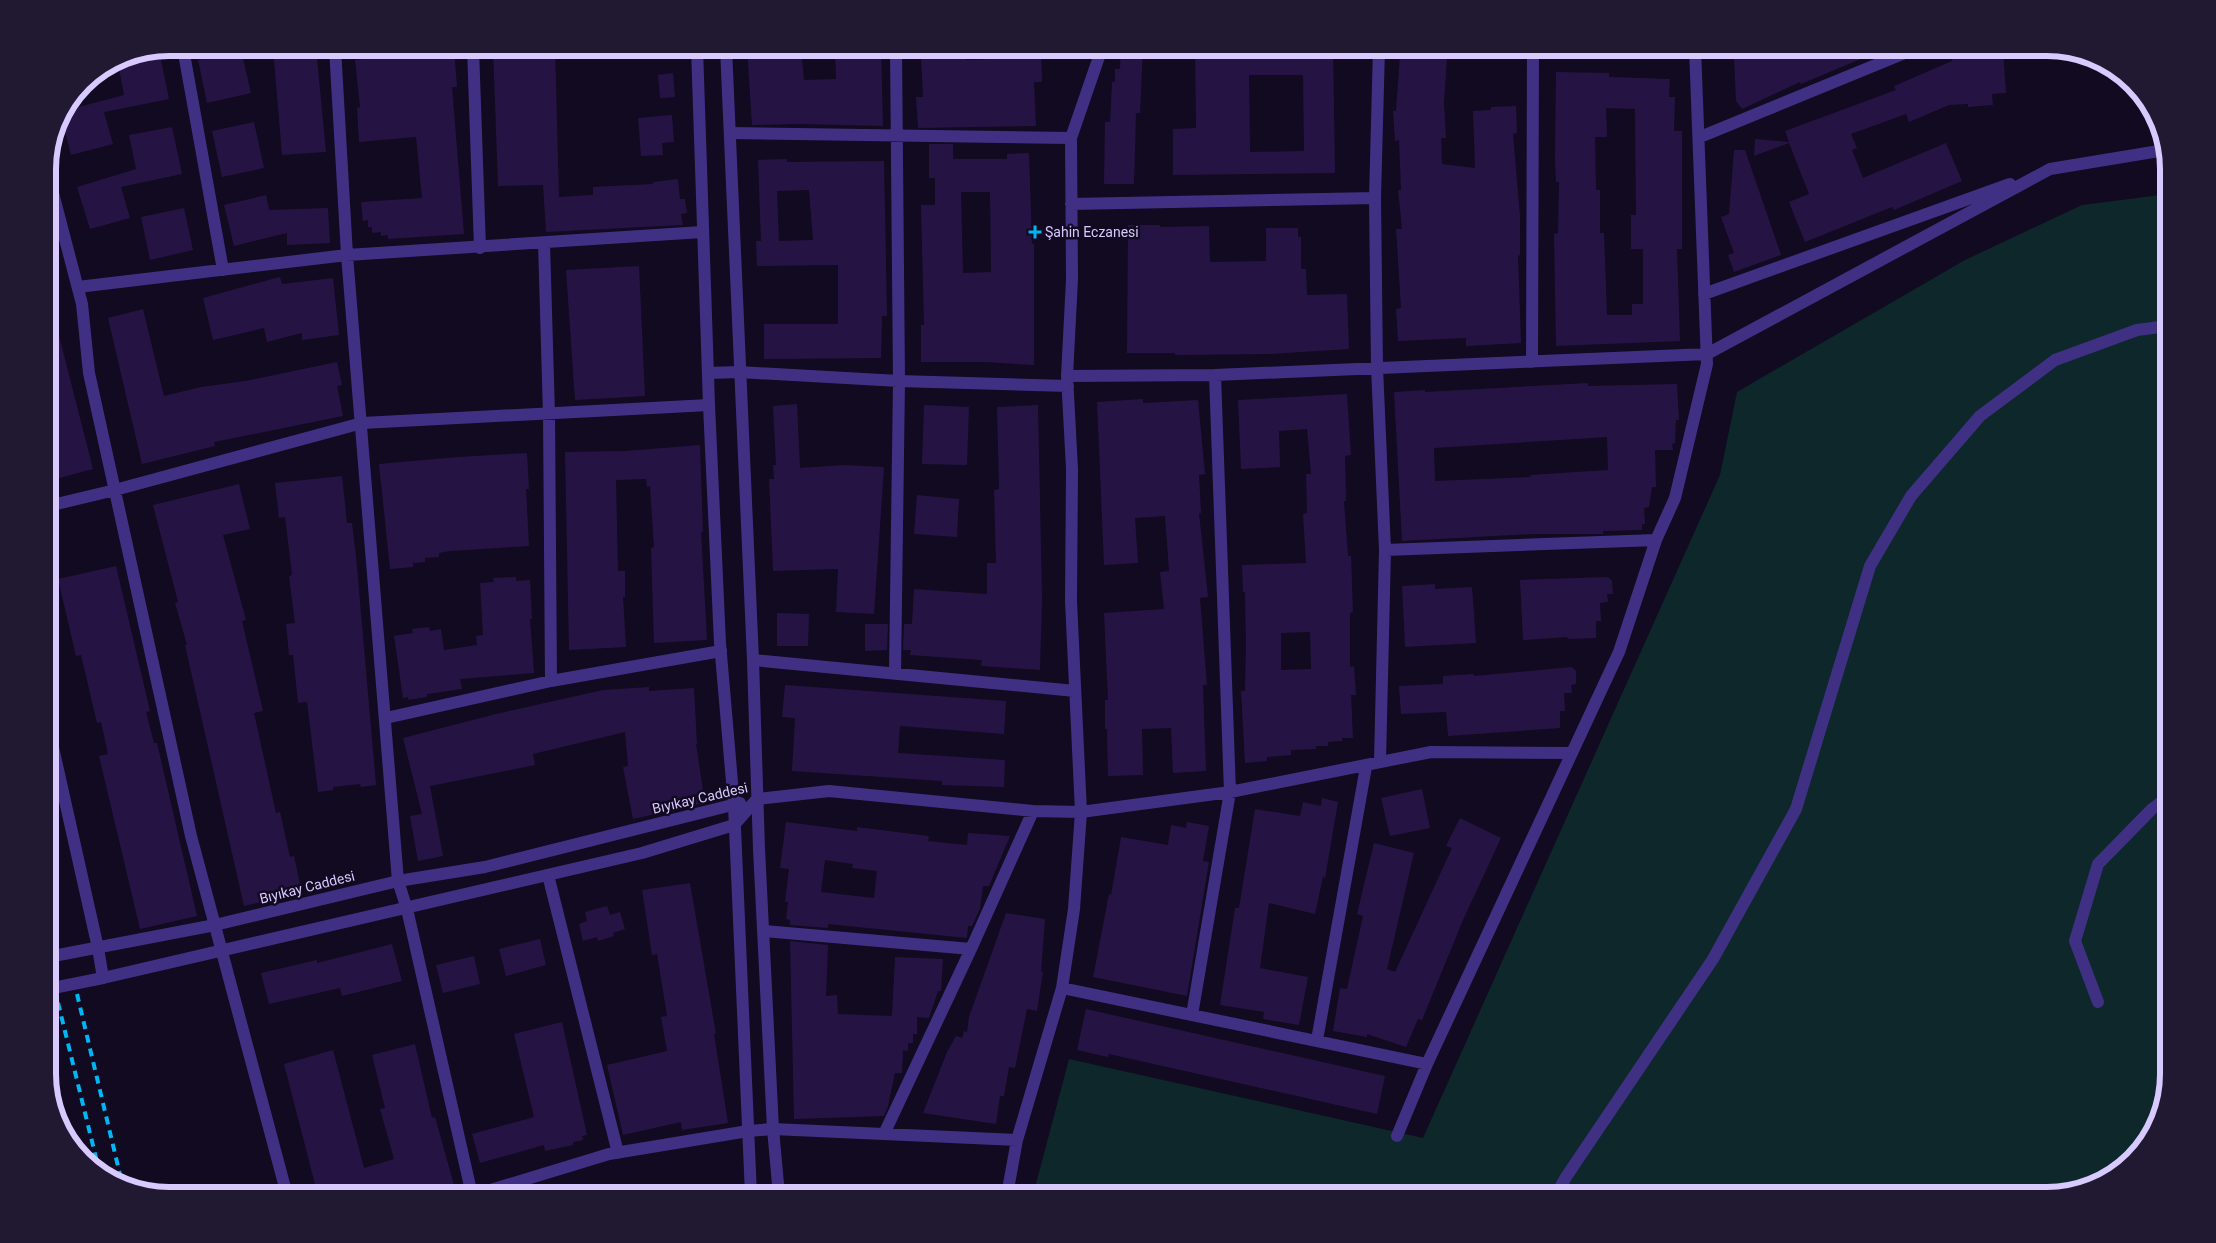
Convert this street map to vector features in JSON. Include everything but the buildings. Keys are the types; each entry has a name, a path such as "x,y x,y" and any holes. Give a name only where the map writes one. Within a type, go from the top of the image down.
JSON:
{"street":[{"path":"184,56 223,270"},
{"path":"335,56 347,255 398,881 407,908 471,1187"},
{"path":"473,56 480,248"},
{"path":"697,56 709,405 721,651 734,804 751,1187"},
{"path":"726,56 753,660 757,799 773,1129 779,1187"},
{"path":"895,672 900,381 896,56"},
{"path":"1009,1187 1017,1140 1062,988 1074,909 1081,812 1071,602 1072,469 1068,381 1072,278 1071,138 1099,56"},
{"path":"1379,56 1375,198 1377,367 1385,550 1380,761"},
{"path":"1532,362 1533,56"},
{"path":"1397,1136 1426,1064 1620,652 1656,540 1674,498 1707,364 1695,56"},
{"path":"1700,138 1898,56"},
{"path":"730,133 1071,138"},
{"path":"1704,294 2050,169 2158,151"},
{"path":"708,373 740,372 900,381 1068,381 1707,354 2050,169"},
{"path":"1071,204 1375,198"},
{"path":"56,204 82,304 89,373 191,836 285,1187"},
{"path":"78,287 347,255 480,248 702,232"},
{"path":"544,243 550,414 551,681"},
{"path":"1561,1187 1713,959 1796,809 1870,566 1911,496 1980,416 2055,360 2137,330 2160,327"},
{"path":"1192,1015 1230,792 1215,375"},
{"path":"56,504 362,423 709,405"},
{"path":"1385,550 1656,540"},
{"path":"386,718 551,681 721,651"},
{"path":"753,660 895,672 1075,691"},
{"path":"757,799 829,791 1033,811 1081,812 1230,792 1366,767 1380,761 1431,752 1571,753"},
{"path":"56,762 103,978"},
{"path":"1317,1040 1366,767"},
{"name":"Bıyıkay Caddesi","path":"56,956 215,925 398,881 485,867 757,799"},
{"name":"Bıyıkay Caddesi","path":"734,825 757,799"},
{"path":"2098,1002 2075,941 2098,864 2160,803"},
{"path":"884,1134 971,949 1033,811"},
{"path":"56,987 642,853 734,825"},
{"path":"548,875 618,1153"},
{"path":"764,931 971,949"},
{"path":"1062,988 1426,1064"},
{"path":"503,1187 618,1153 748,1131 773,1129 1017,1140"}],"green space":[{"path":"2160,195 2160,1074 2156,1103 2151,1117 2145,1130 2127,1154 2103,1172 2090,1178 2076,1183 2047,1187 1035,1187 1069,1059 1423,1138 1720,475 1737,392 1965,260 2082,205"}],"railway":[{"path":"77,994 120,1175"},
{"path":"56,995 97,1160"}],"place":[{"name":"Şahin Eczanesi","path":"1035,232"}]}
